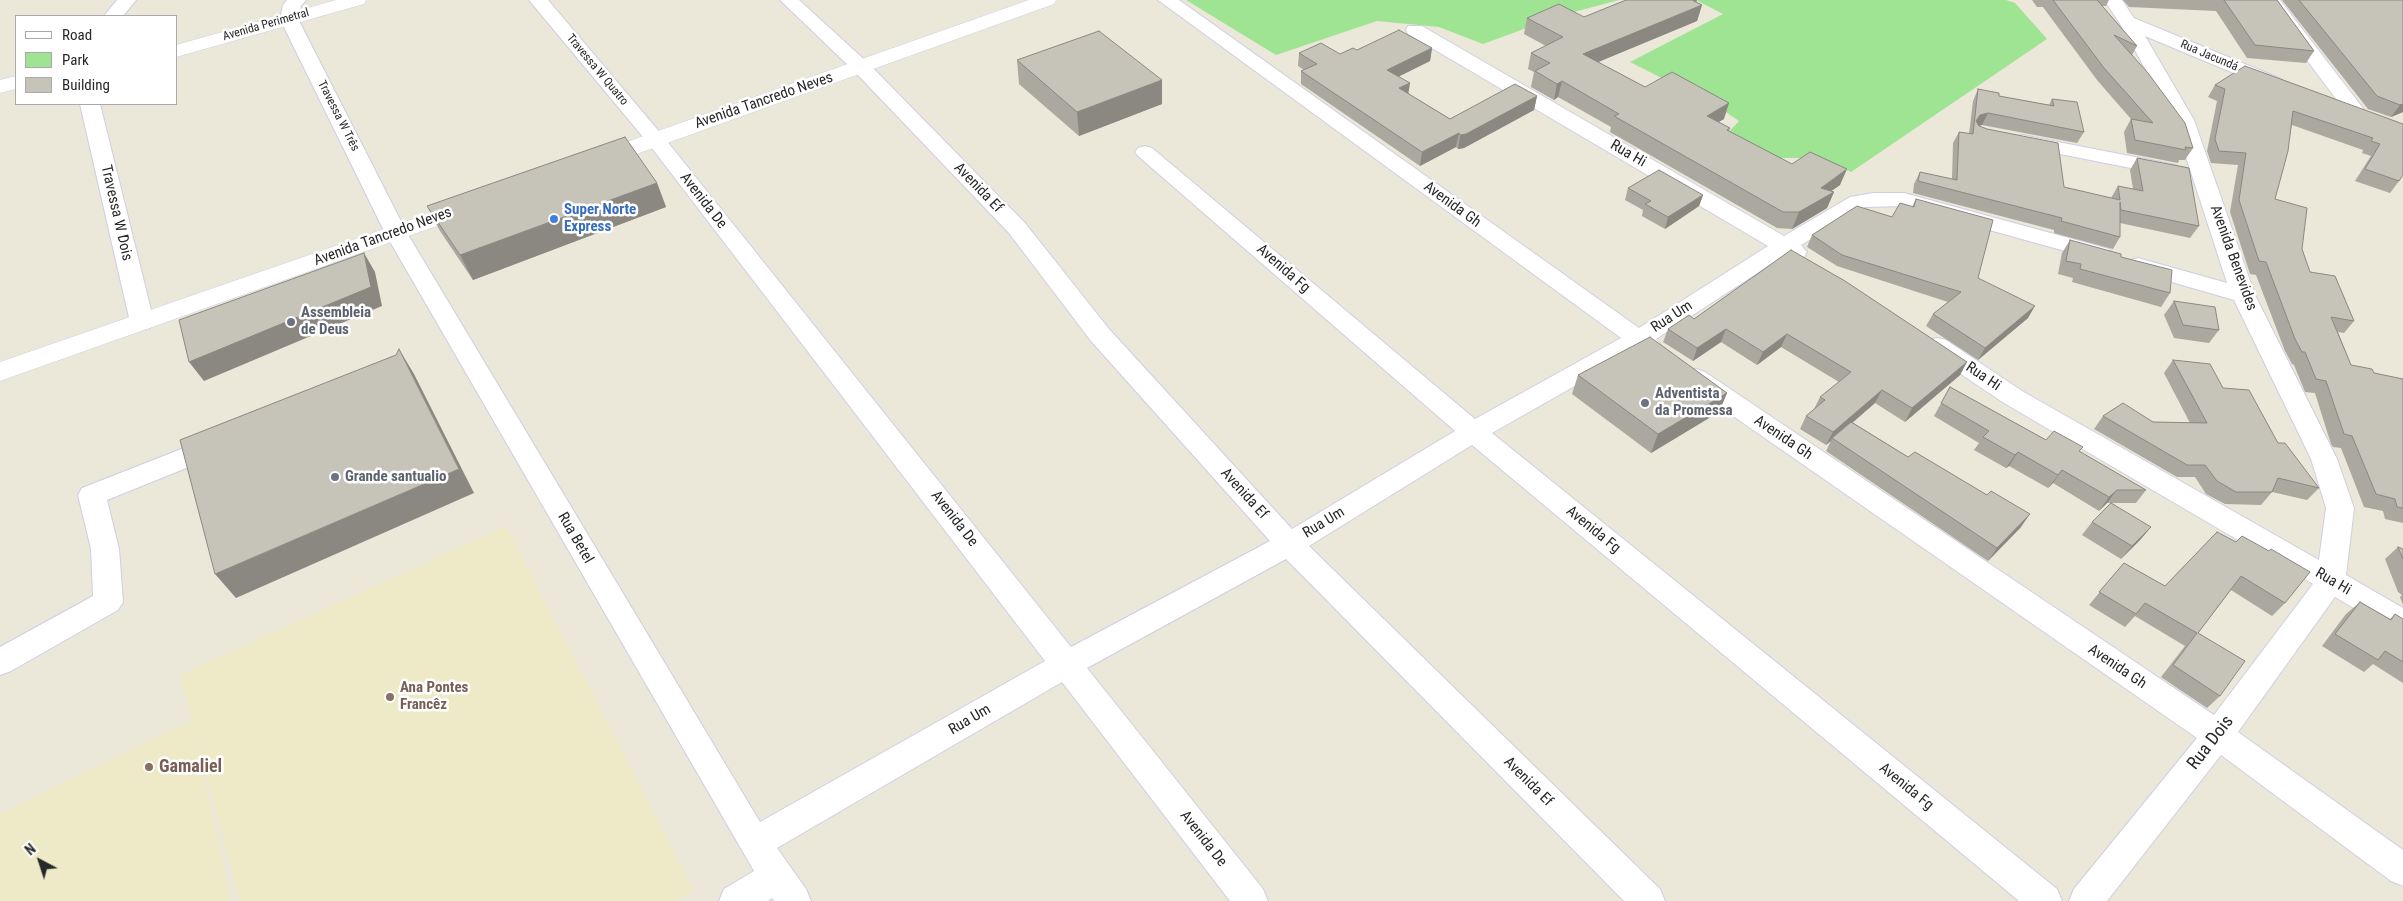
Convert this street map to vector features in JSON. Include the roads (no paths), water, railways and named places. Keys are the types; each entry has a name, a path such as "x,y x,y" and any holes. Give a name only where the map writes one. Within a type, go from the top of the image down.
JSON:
{"street":[{"path":"114,15 127,0"},
{"name":"Avenida Perimetral","path":"178,36 297,6 357,0"},
{"name":"Travessa W Quatro","path":"538,0 655,139"},
{"name":"Avenida Ef","path":"789,0 860,66 1018,228 1100,335 1290,544 1648,901"},
{"name":"Avenida Tancredo Neves","path":"581,166 1047,0"},
{"name":"Avenida Gh","path":"1168,0 1639,339 2218,735 2403,870"},
{"name":"Avenida Benevides","path":"2112,0 2128,22 2184,120 2243,295 2324,459 2340,508 2331,581"},
{"path":"2271,0 2367,119 2324,102"},
{"name":"Avenida Perimetral","path":"178,49 297,6"},
{"name":"Travessa W Três","path":"297,6 396,233"},
{"name":"Rua Jacundá","path":"2128,22 2289,89"},
{"name":"Rua Hi","path":"1415,30 1785,245 1817,266"},
{"path":"0,87 15,82"},
{"path":"0,99 15,94"},
{"name":"Travessa W Dois","path":"90,105 142,322"},
{"path":"2002,137 2203,176"},
{"name":"Avenida De","path":"655,139 1251,901"},
{"name":"Avenida Fg","path":"1146,152 1474,432 2046,901"},
{"name":"Avenida Tancredo Neves","path":"0,372 488,199"},
{"name":"Rua Um","path":"754,843 1067,664 1290,544 1474,432 1639,339 1785,245 1858,202 1888,199 1904,200 2243,295"},
{"name":"Rua Betel","path":"396,233 754,843 785,889"},
{"name":"Rua Hi","path":"1915,332 2013,397 2403,622"},
{"path":"0,662 108,602 104,548 92,495 238,437"},
{"name":"Rua Dois","path":"2086,901 2218,735 2331,581"},
{"path":"736,901 785,889"}],"place":[{"name":"Super Norte Express","path":"554,219"},
{"name":"Assembleia de Deus","path":"291,322"},
{"name":"Adventista da Promessa","path":"1645,403"},
{"name":"Grande santualio","path":"335,477"},
{"name":"Ana Pontes Francêz","path":"390,697"},
{"name":"Gamaliel","path":"149,767"}]}
